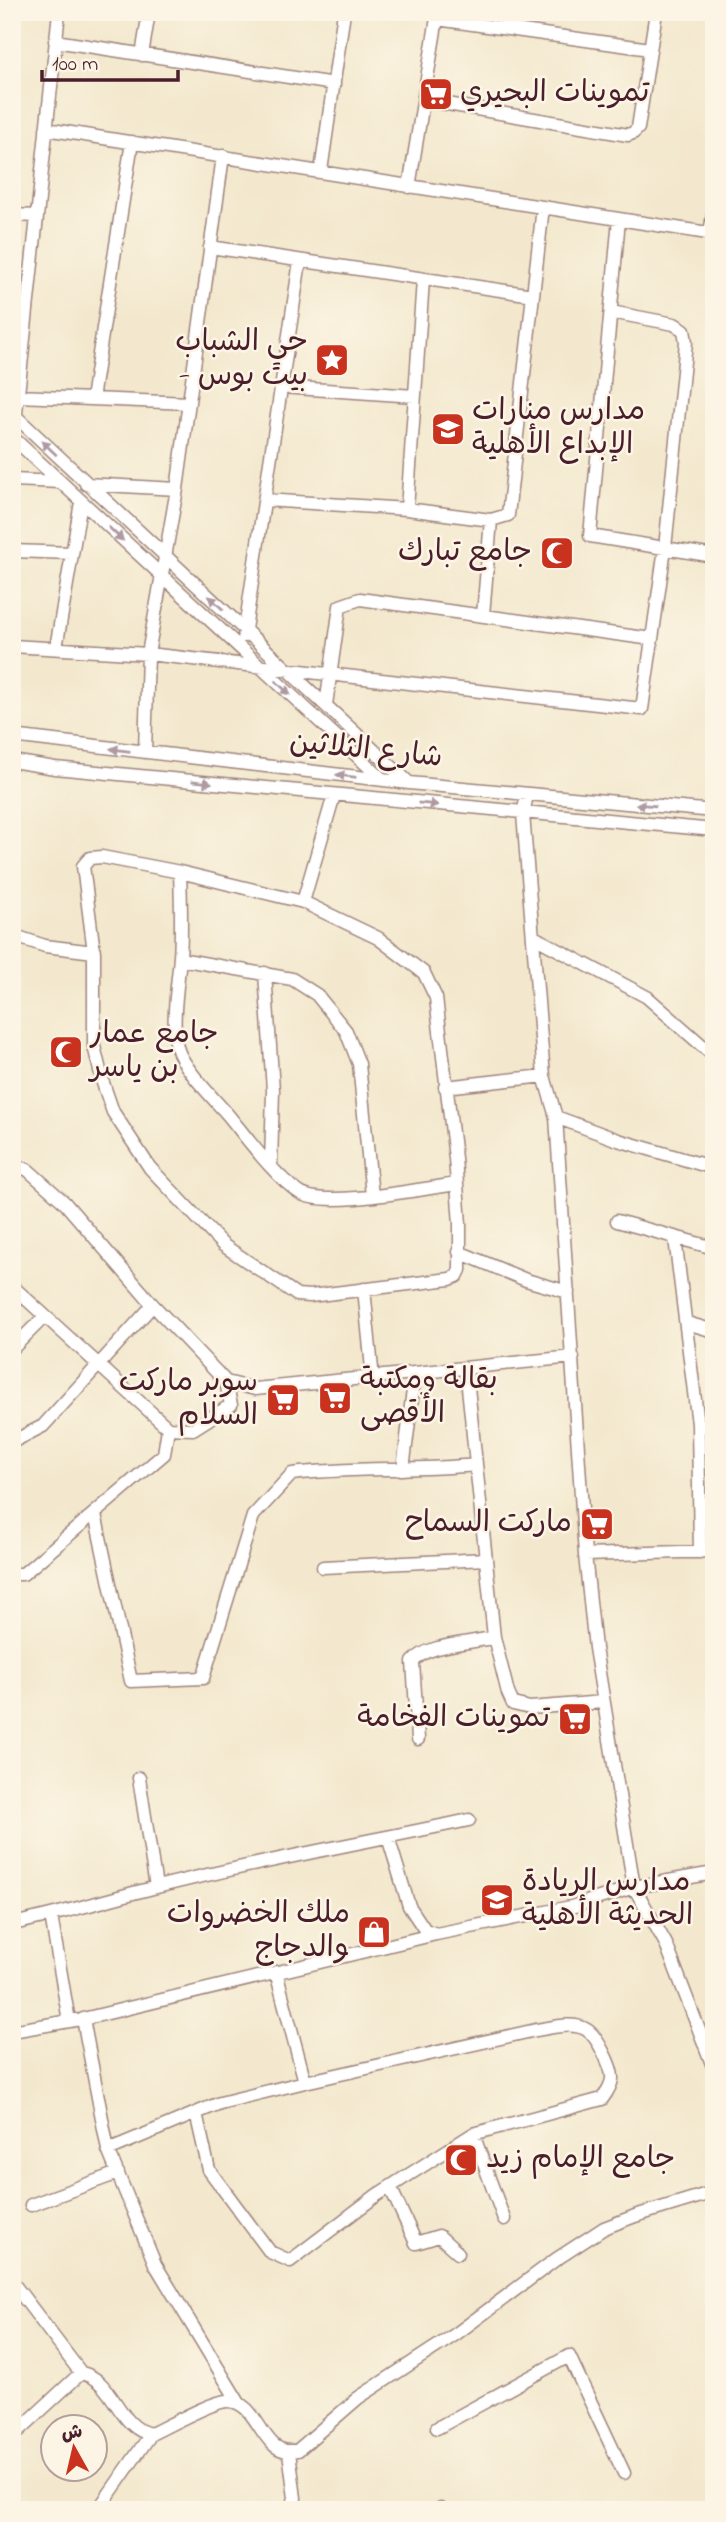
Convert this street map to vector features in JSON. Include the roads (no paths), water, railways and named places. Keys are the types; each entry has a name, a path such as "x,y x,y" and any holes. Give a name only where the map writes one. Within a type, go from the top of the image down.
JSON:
{"street":[{"path":"60,12 13,438 382,780"},
{"path":"142,55 149,12"},
{"path":"321,171 345,12"},
{"path":"424,100 628,135 634,133 638,128 656,12"},
{"path":"409,187 438,16 650,49"},
{"path":"55,41 334,84"},
{"path":"46,129 712,233 714,209"},
{"path":"92,399 132,142"},
{"path":"145,752 148,654 177,489 223,156"},
{"path":"264,500 408,509 491,520 508,515 543,207"},
{"path":"12,215 37,216"},
{"path":"619,219 590,536 714,556"},
{"path":"210,247 533,295"},
{"path":"242,650 300,261"},
{"path":"408,509 423,280"},
{"path":"12,646 148,654 642,709 665,548 686,342 684,330 674,324 611,312"},
{"path":"281,387 415,396"},
{"path":"18,396 189,403"},
{"path":"14,415 409,783"},
{"path":"12,480 177,489"},
{"path":"56,648 81,502"},
{"path":"483,615 491,520"},
{"path":"12,551 72,553"},
{"path":"326,705 340,606 360,599 652,639"},
{"name":"شارع الثلاثين","path":"12,736 409,783 714,811"},
{"name":"شارع الثلاثين","path":"12,761 55,768 714,830"},
{"path":"303,902 334,795"},
{"path":"527,795 523,814 544,1076 556,1117 585,1555 594,1648 634,1887 666,1944 714,2069"},
{"path":"102,857 180,872 303,902 378,938 424,973 436,998 457,1184 460,1224 460,1270 457,1276 310,1296 297,1295 223,1245 150,1168 113,1112 94,1046 93,952 83,866 90,858 102,857"},
{"path":"180,872 177,1048 193,1073 271,1166 299,1192 309,1197 326,1199 372,1196 457,1184"},
{"path":"12,935 45,946 93,952"},
{"path":"534,937 647,997 714,1056"},
{"path":"180,959 292,979 317,995 346,1031 359,1064 372,1196"},
{"path":"265,973 273,1090 271,1166"},
{"path":"445,1087 544,1076"},
{"path":"556,1117 618,1140 714,1168"},
{"path":"12,1164 28,1170 64,1202 153,1305 226,1382 231,1405 192,1429 168,1428 12,1286"},
{"path":"617,1221 714,1248"},
{"path":"585,1555 707,1552 698,1424 675,1238"},
{"path":"459,1252 526,1280 568,1292"},
{"path":"364,1289 373,1379"},
{"path":"12,1441 43,1426 153,1305"},
{"path":"12,1349 46,1316"},
{"path":"687,1323 714,1331"},
{"path":"226,1382 255,1389 573,1357"},
{"path":"466,1368 494,1637 508,1693 513,1704 530,1708 603,1702"},
{"path":"404,1469 415,1374"},
{"path":"698,1424 714,1428"},
{"path":"12,1574 23,1574 164,1454 168,1428"},
{"path":"95,1514 131,1681 203,1678 253,1516 292,1474 333,1469 476,1465"},
{"path":"323,1567 486,1559"},
{"path":"418,1739 413,1662 419,1654 494,1637"},
{"path":"139,1778 156,1887"},
{"path":"12,1924 156,1887 469,1820"},
{"path":"388,1837 409,1906 425,1930 436,1934"},
{"path":"12,2032 83,2018 436,1934 571,1906 634,1887 714,1874"},
{"path":"51,1916 69,2021"},
{"path":"276,1972 305,2082"},
{"path":"83,2018 108,2150 155,2264 239,2403 250,2413 275,2448 289,2452 298,2450 358,2398 456,2334 555,2260 604,2228 714,2192"},
{"path":"108,2150 196,2113 220,2103 536,2030 570,2025 586,2029 599,2043 613,2077 602,2099 474,2134 390,2187 290,2261 270,2252 209,2170 196,2113"},
{"path":"474,2134 504,2219"},
{"path":"31,2205 118,2174"},
{"path":"390,2187 416,2243 439,2236 458,2252"},
{"path":"12,2282 81,2372 97,2378 131,2423 142,2433 151,2434 225,2401 239,2403"},
{"path":"437,2428 569,2356 624,2473"},
{"path":"12,2437 81,2372"},
{"path":"98,2510 151,2434"},
{"path":"289,2452 295,2498 291,2510"}],"place":[{"name":"تموينات البحيري","path":"436,94"},
{"name":"حي الشباب - بيت بوس","path":"332,360"},
{"name":"مدارس منارات الإبداع الأهلية","path":"448,429"},
{"name":"جامع تبارك","path":"557,553"},
{"name":"جامع عمار بن ياسر","path":"66,1052"},
{"name":"بقالة ومكتبة الأقصى","path":"335,1398"},
{"name":"سوبر ماركت السلام","path":"283,1400"},
{"name":"ماركت السماح","path":"597,1524"},
{"name":"تموينات الفخامة","path":"575,1719"},
{"name":"مدارس الريادة الحديثة الأهلية","path":"497,1900"},
{"name":"ملك الخضروات والدجاج","path":"374,1932"},
{"name":"جامع الإمام زيد","path":"461,2160"}]}
